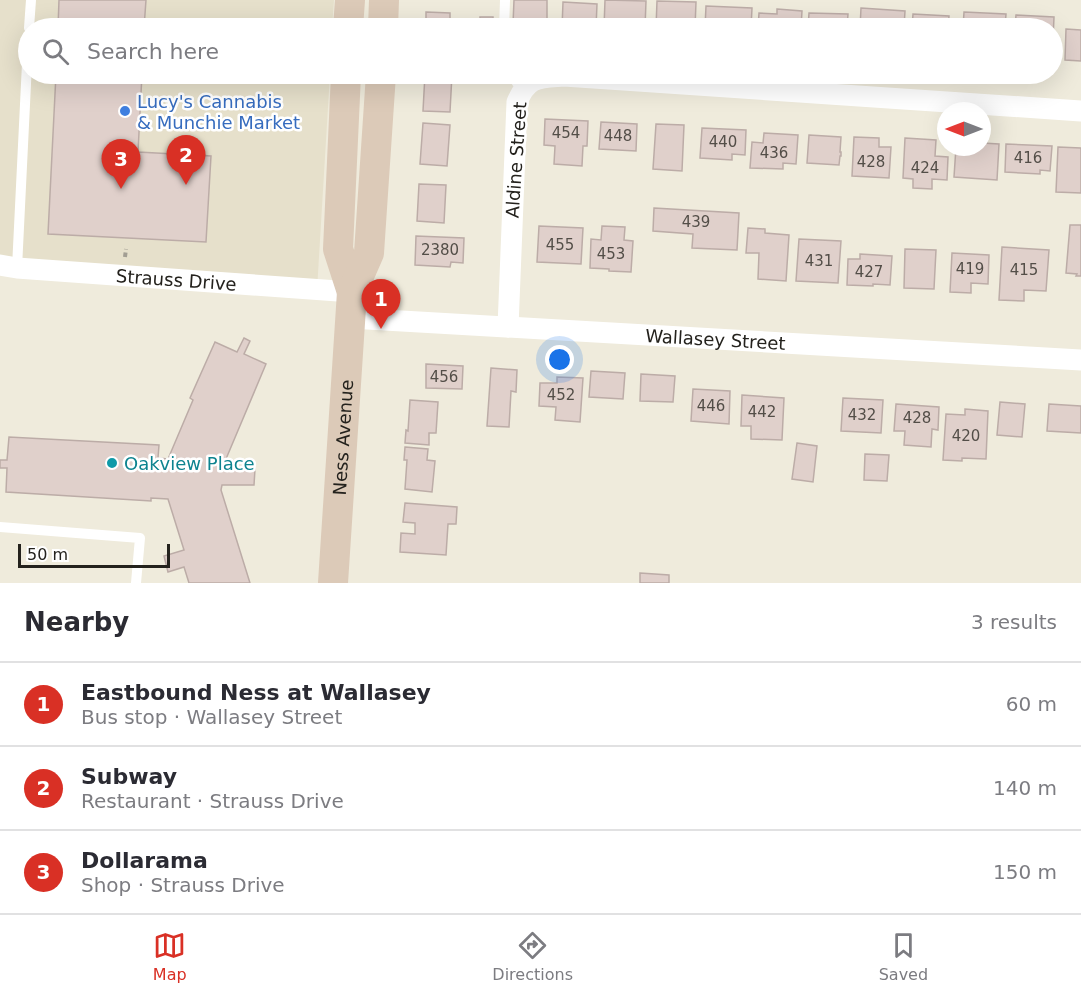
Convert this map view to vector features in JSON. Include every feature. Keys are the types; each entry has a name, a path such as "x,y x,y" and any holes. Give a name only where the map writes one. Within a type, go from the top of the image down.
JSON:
{"main road":[{"path":"349,18 350,0"},
{"path":"383,18 384,0"},
{"name":"Ness Avenue","path":"346,84 338,249 351,305"},
{"name":"Ness Avenue","path":"333,583 351,305 369,253 380,84"}],"street":[{"name":"Aldine Street","path":"508,327 516,84"},
{"name":"Aldine Street","path":"682,84 1081,111"},
{"name":"Strauss Drive","path":"8,266 351,305"},
{"name":"Wallasey Street","path":"351,305 508,327 1081,360"}],"lane":[{"path":"30,18 31,0"},
{"path":"504,18 505,0"},
{"path":"8,266 24,84"},
{"path":"0,527 140,538 136,583"}],"shaded area":[{"path":"0,0 334,0 333,18 18,18 18,84 329,84 317,290 0,265"}],"building":[{"path":"59,0 146,0 145,18 58,18"},
{"path":"514,0 547,0 547,18 513,18"},
{"path":"605,0 646,1 645,18 604,18"},
{"path":"657,1 696,2 695,18 656,18"},
{"path":"563,2 597,4 596,18 562,18"},
{"path":"706,6 752,8 752,18 705,18"},
{"path":"861,8 905,11 905,18 860,18"},
{"path":"777,9 802,11 802,18 759,18 759,13 777,14"},
{"path":"426,12 450,13 450,18 426,18"},
{"path":"964,12 1006,14 1006,18 964,18"},
{"path":"809,13 848,14 848,18 809,18"},
{"path":"913,14 949,16 949,18 913,18"},
{"path":"1016,15 1054,17 1054,18 1016,18"},
{"path":"1066,29 1081,30 1081,61 1065,60"},
{"path":"56,84 141,84 138,152 211,156 206,242 48,234"},
{"path":"424,84 451,84 450,112 423,111"},
{"path":"545,119 588,121 587,146 583,146 582,166 554,164 555,146 544,145"},
{"path":"601,122 637,124 636,151 599,149"},
{"path":"423,123 450,125 447,166 420,164"},
{"path":"656,124 684,125 682,171 653,169"},
{"path":"702,128 746,130 745,155 732,154 732,160 700,158"},
{"path":"764,133 798,135 796,164 783,163 783,169 750,168 752,142 763,143"},
{"path":"809,135 841,137 839,165 807,163"},
{"path":"854,137 879,138 879,147 891,147 889,178 852,176"},
{"path":"905,138 936,140 935,156 948,157 947,180 932,179 932,189 913,188 913,179 903,178"},
{"path":"991,144 999,144 997,180 954,177 955,156 991,156"},
{"path":"1006,144 1052,146 1050,171 1040,170 1040,174 1005,172"},
{"path":"1058,147 1081,148 1081,193 1056,192"},
{"path":"419,184 446,185 444,223 417,221"},
{"path":"654,208 739,213 737,250 692,248 693,234 653,231"},
{"path":"1070,225 1081,225 1081,276 1066,273"},
{"path":"539,226 583,228 581,264 537,262"},
{"path":"602,226 625,227 624,240 633,241 631,272 590,268 591,239 601,240"},
{"path":"748,228 765,229 765,233 789,235 786,281 758,279 759,253 746,253"},
{"path":"416,236 464,238 463,263 451,262 450,267 415,265"},
{"path":"799,239 841,241 838,283 796,281"},
{"path":"1002,247 1049,250 1046,291 1024,290 1024,301 999,300"},
{"path":"905,249 936,250 934,289 904,288"},
{"path":"952,253 989,255 988,284 971,283 971,293 950,292"},
{"path":"860,254 892,256 890,285 847,285 848,259 860,259"},
{"name":"Oakview Place","path":"244,338 250,341 244,354 266,364 223,466 255,469 254,485 222,485 221,490 250,583 189,583 184,567 168,572 164,556 184,550 168,499 151,498 151,501 6,492 7,468 0,468 0,460 7,460 9,437 159,445 158,458 168,459 193,400 190,398 215,342 237,352"},
{"path":"426,364 463,366 462,389 426,388"},
{"path":"491,368 517,370 516,392 511,391 509,427 487,426"},
{"path":"591,371 625,373 623,399 589,397"},
{"path":"641,374 675,376 673,402 640,401"},
{"path":"557,377 583,378 580,422 555,420 556,407 539,406 540,383 557,383"},
{"path":"693,389 730,391 729,424 691,421"},
{"path":"742,395 784,398 782,440 751,439 751,426 741,426"},
{"path":"843,398 883,400 881,433 841,431"},
{"path":"410,400 438,402 436,433 429,433 429,445 405,443"},
{"path":"1000,402 1025,404 1022,437 997,435"},
{"path":"896,404 939,407 938,430 932,429 931,447 904,445 905,431 894,431"},
{"path":"1049,404 1081,406 1081,433 1047,431"},
{"path":"965,409 988,411 986,459 943,460 946,414 965,415"},
{"path":"797,443 817,446 813,482 792,479"},
{"path":"405,447 428,449 427,460 435,461 432,492 405,489 407,460 404,460"},
{"path":"865,454 889,455 887,481 864,480"},
{"path":"405,503 457,507 456,524 448,524 446,555 400,552 401,533 415,534 415,523 403,522"},
{"path":"640,573 669,575 669,583 640,583"}],"place":[{"name":"Lucy's Cannabis & Munchie Market","path":"125,111"},
{"name":"Subway","path":"186,185"},
{"name":"Dollarama","path":"121,189"},
{"name":"Eastbound Ness at Wallasey","path":"381,329"},
{"name":"Oakview Place","path":"112,463"}]}
